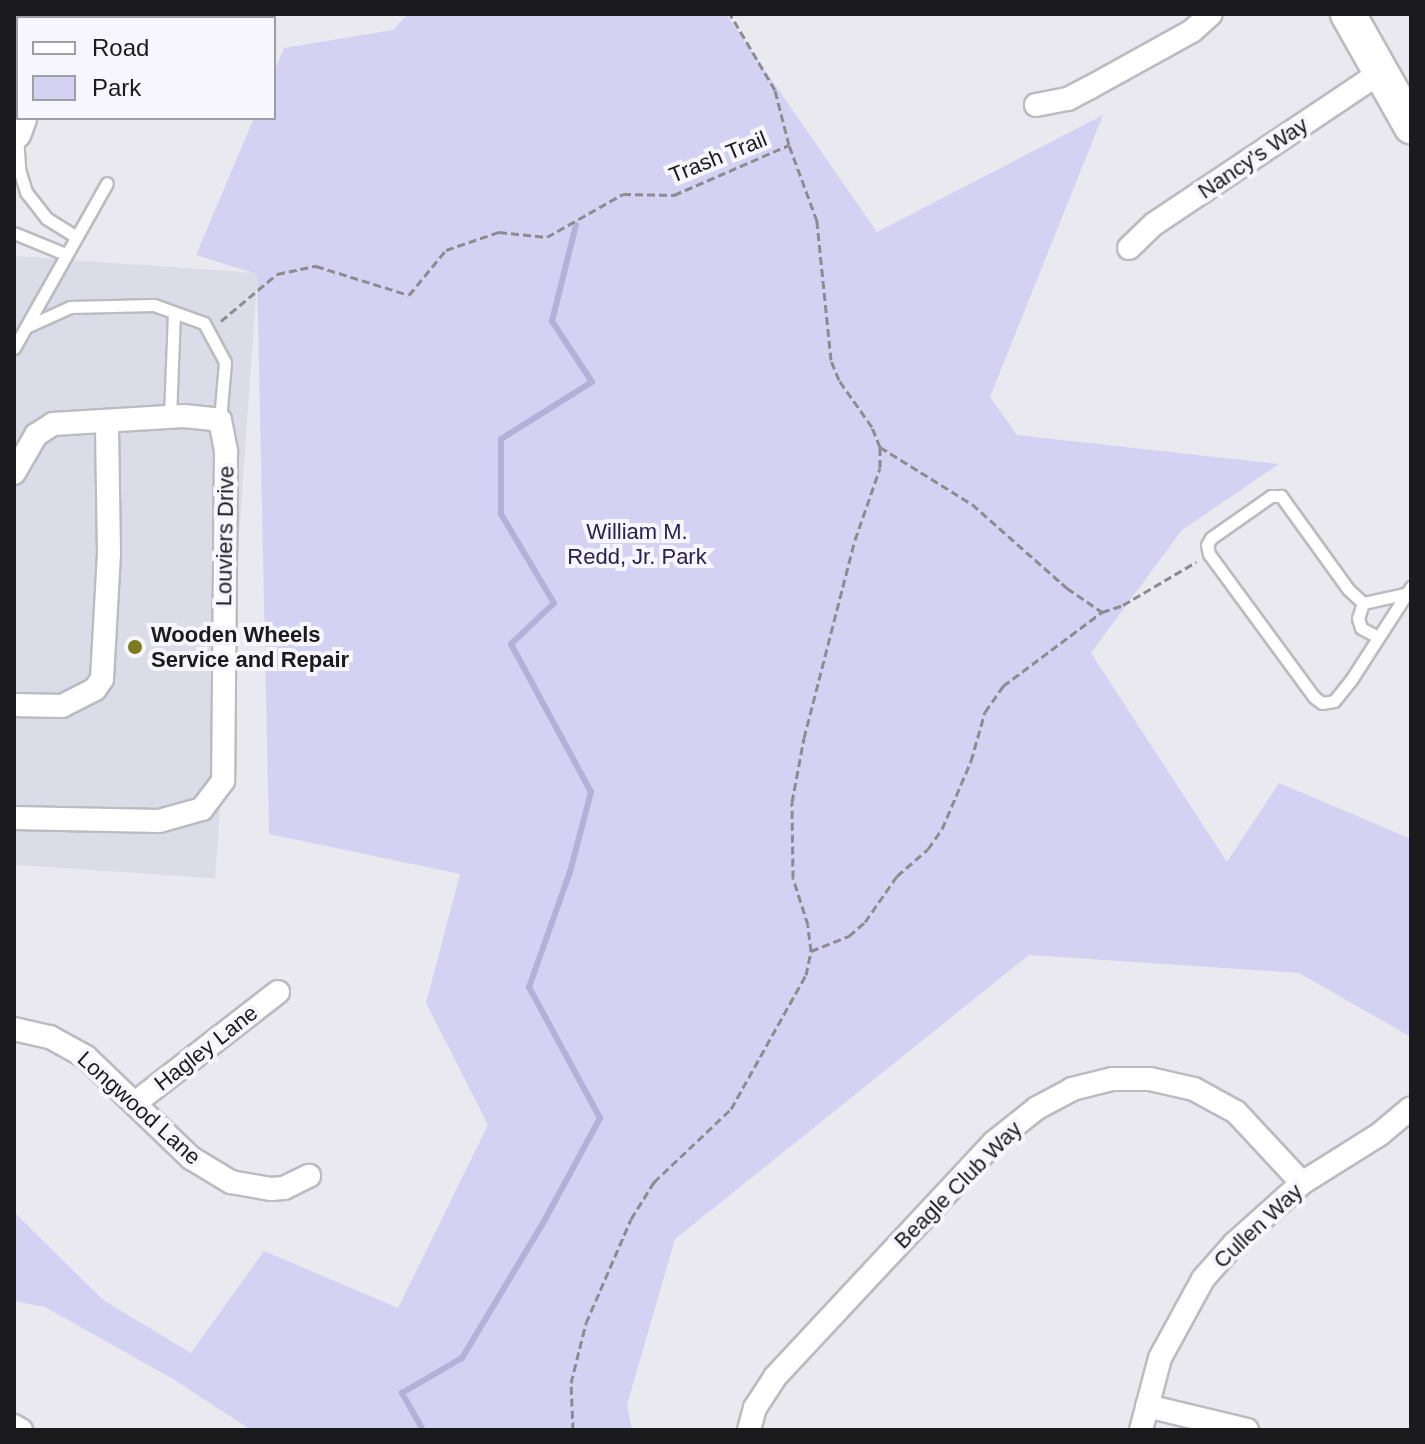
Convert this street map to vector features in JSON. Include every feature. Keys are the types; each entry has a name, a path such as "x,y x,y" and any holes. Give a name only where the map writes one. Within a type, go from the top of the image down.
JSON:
{"main road":[{"path":"1348,14 1411,126"}],"street":[{"path":"1036,105 1068,99 1192,31 1211,14"},
{"name":"Nancy's Way","path":"1129,248 1154,224 1381,72"},
{"path":"14,473 36,435 53,424 170,417 220,420"},
{"name":"Louviers Drive","path":"14,818 159,821 202,809 223,781 226,452 220,420"},
{"path":"14,705 62,706 95,689 102,679 109,554 107,421"},
{"name":"Hagley Lane","path":"135,1103 278,992"},
{"name":"Longwood Lane","path":"14,1029 50,1037 70,1046 105,1073 191,1158 231,1182 271,1189 284,1188 309,1176"},
{"name":"Beagle Club Way","path":"749,1430 755,1408 775,1377 982,1155 1037,1108 1072,1089 1112,1079 1150,1079 1194,1089 1236,1112 1302,1183"},
{"name":"Cullen Way","path":"1141,1430 1160,1358 1180,1315 1203,1279 1234,1244 1302,1183 1380,1134 1411,1108"},
{"path":"1147,1406 1247,1430"},
{"path":"14,1426 21,1430"}],"lane":[{"path":"16,125 19,169 26,192 46,218 75,236"},
{"path":"14,348 107,183"},
{"path":"14,233 65,254"},
{"path":"26,327 70,307 154,305 204,323 225,362 220,420"},
{"path":"170,417 174,313"},
{"path":"1363,603 1348,589 1281,496 1271,496 1211,538 1209,554 1314,697 1322,703 1334,701 1407,591"},
{"path":"1363,603 1407,591"},
{"path":"1363,603 1358,618 1361,628 1378,637"}],"path":[{"path":"573,1430 571,1383 586,1323 631,1219 654,1182 731,1109 806,975 811,951 808,925 790,857 792,802 804,738 855,540 880,468 880,447 872,427 839,380 831,360 817,221 789,145 775,90 730,14"},
{"name":"Trash Trail","path":"216,325 277,274 316,266 409,295 446,250 499,232 547,237 623,194 674,195 789,145"},
{"path":"880,447 972,504 1067,588 1102,612"},
{"path":"811,951 849,936 865,922 897,876 928,849 942,829 971,761 985,712 1003,686 1102,612 1123,605 1209,554"}],"shaded area":[{"path":"14,256 257,273 215,879 14,864"}],"green space":[{"name":"William M. Redd, Jr. Park","path":"408,14 726,14 877,232 1103,115 990,397 1017,435 1279,464 1182,530 1091,653 1227,862 1279,783 1411,839 1411,1037 1299,973 1029,955 675,1239 627,1405 632,1430 251,1430 173,1379 45,1307 14,1301 14,1212 103,1300 191,1353 264,1251 398,1308 488,1125 426,1003 460,874 269,834 257,274 196,255 253,120 276,120 276,66 284,48 393,30"}],"waterway":[{"path":"423,1430 402,1393 462,1358 542,1225 600,1118 529,987 570,872 591,792 511,644 554,603 501,514 501,439 592,382 552,321 576,225"}],"place":[{"name":"Wooden Wheels Service and Repair","path":"135,647"}]}
